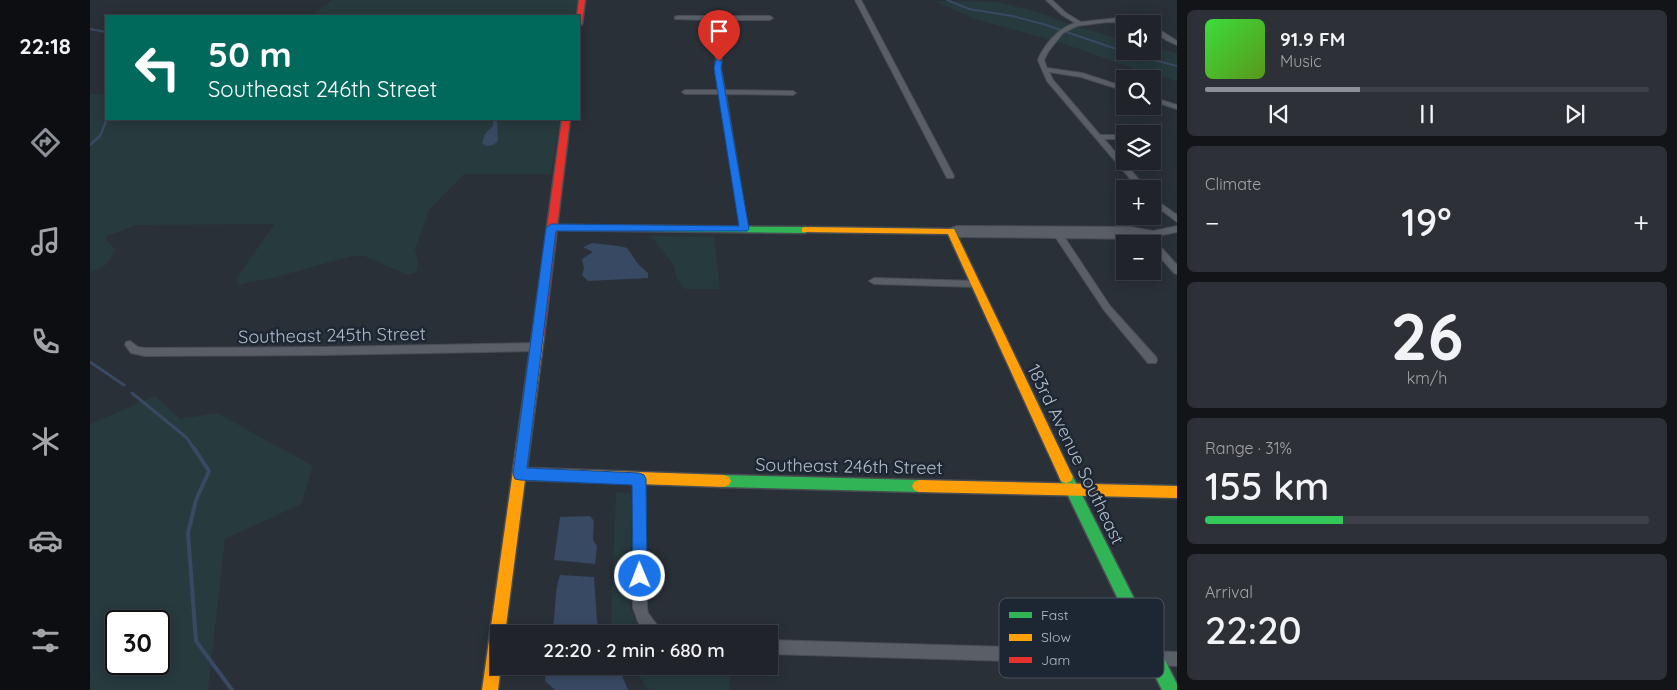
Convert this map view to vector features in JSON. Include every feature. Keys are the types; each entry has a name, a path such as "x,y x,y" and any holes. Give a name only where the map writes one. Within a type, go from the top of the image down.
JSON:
{"street":[{"path":"580,16 582,0"},
{"path":"858,0 950,176"},
{"path":"1049,0 1064,14 1079,23"},
{"path":"677,18 770,18"},
{"path":"709,18 712,35 716,40 718,68 744,229"},
{"path":"1116,21 1079,23 1062,31 1044,52 1042,60 1050,81 1134,180"},
{"path":"1161,34 1177,43"},
{"path":"1044,69 1082,75 1116,86"},
{"path":"685,92 793,92"},
{"path":"1161,101 1177,107"},
{"path":"490,690 566,120"},
{"path":"1097,137 1116,137"},
{"path":"1161,206 1177,219"},
{"path":"551,228 951,231 957,229 1057,232 1131,230 1145,234 1177,229"},
{"name":"183rd Avenue Southeast","path":"951,231 1072,489 1126,598"},
{"path":"1057,232 1107,308 1152,360"},
{"path":"1145,234 1177,271"},
{"path":"874,281 976,284"},
{"name":"Southeast 245th Street","path":"130,344 135,350 145,352 536,347"},
{"name":"Southeast 246th Street","path":"520,474 639,479 1177,492"},
{"path":"639,479 640,608 643,617 649,625"},
{"path":"778,647 999,654"},
{"path":"1164,659 1177,659"},
{"name":"183rd Avenue Southeast","path":"1164,676 1171,690"}],"green space":[{"path":"332,0 577,0 576,15 313,15"},
{"path":"935,1 998,2 1037,12 1116,38 1116,60 1161,60 1161,49 1177,53 1177,81 1161,77 1161,70 1138,70 1062,43 975,19"},
{"path":"90,94 105,94 105,120 560,120 551,174 464,174 429,210 415,249 418,263 416,272 408,275 364,256 352,256 272,278 237,285 237,277 275,224 136,225 107,236 106,240 116,250 106,265 90,272"},
{"path":"651,236 714,237 720,289 685,289 677,279 674,266"},
{"path":"155,396 180,419 217,413 313,466 301,504 225,539 208,690 90,690 90,424"},
{"path":"616,492 629,493 632,501 630,607 638,625 612,625"},
{"path":"638,675 729,675 730,690 649,690"}],"water":[{"path":"493,120 497,120 498,141 493,145 486,146 482,143 485,134 493,126"},
{"path":"592,243 627,248 638,264 648,273 648,278 588,281 582,275 584,269 582,259 593,252 583,247"},
{"path":"590,516 594,521 593,540 597,546 595,564 554,560 560,517"},
{"path":"560,575 594,577 598,625 553,625"},
{"path":"546,675 622,675 628,690 555,690 545,681"}],"waterway":[{"path":"947,0 969,9 1012,16 1043,24 1128,53 1177,66"},
{"path":"90,29 105,32"},
{"path":"90,145 100,136 107,120"},
{"path":"90,362 124,385"},
{"path":"132,393 187,438 194,449"},
{"path":"194,448 209,471 196,500 188,533 196,641 232,690"}],"traffic: fast":[{"path":"551,228 805,230"},
{"path":"1066,477 1126,598"},
{"path":"724,481 919,486"},
{"path":"1164,676 1171,690"}],"traffic: slow":[{"path":"805,230 951,231 1066,477"},
{"path":"490,690 538,336"},
{"path":"520,474 724,481"},
{"path":"919,486 1177,492"}],"traffic: jam":[{"path":"580,16 582,0"},
{"path":"538,336 566,120"}],"route":[{"path":"640,576 639,479 520,474 551,228 744,229 718,68 719,61"}]}
